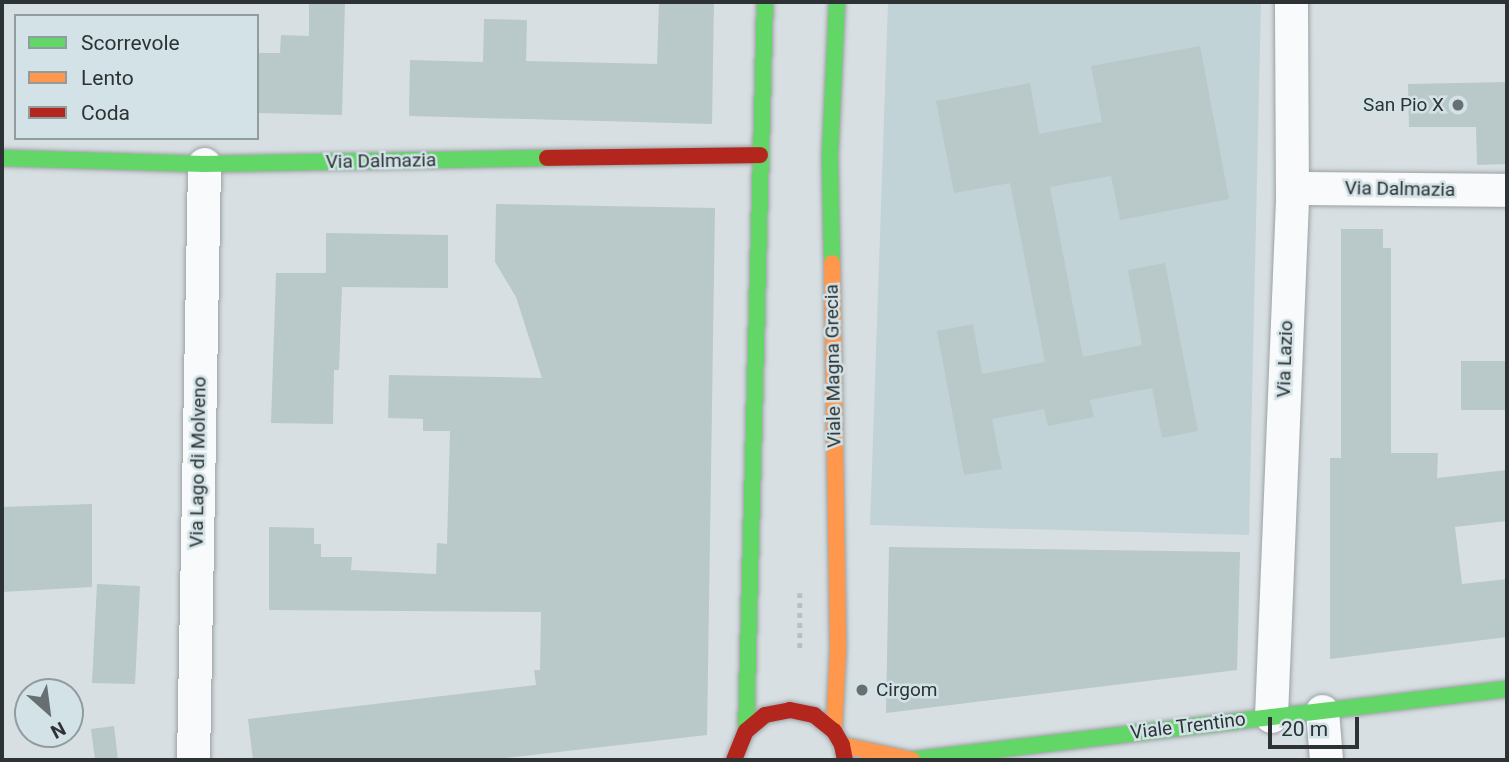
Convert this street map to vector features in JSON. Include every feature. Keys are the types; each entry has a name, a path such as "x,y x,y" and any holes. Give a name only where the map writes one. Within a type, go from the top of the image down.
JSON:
{"main road":[{"path":"720,760 734,755 746,731 765,2"},
{"name":"Viale Magna Grecia","path":"837,2 830,156 840,745"},
{"name":"Via Dalmazia","path":"2,158 204,163 760,155"},
{"name":"Viale Trentino","path":"746,731 765,715 790,710 814,715 840,745 911,760 1507,689"}],"street":[{"name":"Via Lazio","path":"1270,716 1292,188 1291,2"},
{"name":"Via Lago di Molveno","path":"193,760 204,163"},
{"name":"Via Dalmazia","path":"1292,188 1507,190"},
{"path":"1322,711 1326,760"}],"shaded area":[{"path":"888,2 1261,2 1249,535 870,525"}],"building":[{"path":"309,2 345,2 342,115 259,113 259,53 280,53 281,35 309,36"},
{"path":"659,2 714,2 712,124 409,116 410,60 483,62 484,19 527,20 526,61 657,64"},
{"path":"1200,46 1229,199 1120,220 1111,176 1050,187 1083,357 1142,345 1128,270 1165,263 1198,431 1162,438 1152,388 1090,400 1094,417 1048,426 1044,409 992,419 1002,469 964,475 937,331 973,324 982,374 1045,362 1010,183 954,193 936,101 1030,83 1039,134 1102,122 1091,66"},
{"name":"San Pio X","path":"1507,82 1507,164 1477,165 1476,127 1409,127 1408,84"},
{"path":"496,204 715,208 707,735 488,760 253,760 248,719 536,685 534,670 540,670 541,612 269,610 269,527 314,528 314,544 321,544 321,557 352,557 351,570 436,574 437,543 447,544 450,431 423,431 423,419 388,418 389,375 542,378 516,297 495,262"},
{"path":"1341,229 1383,229 1383,248 1391,248 1391,453 1438,453 1437,478 1507,470 1507,521 1455,527 1462,584 1507,579 1507,637 1330,659 1330,458 1341,458"},
{"path":"326,233 448,235 448,288 342,287 339,370 334,370 333,424 271,423 276,273 326,273"},
{"path":"1461,361 1507,361 1507,410 1461,410"},
{"path":"92,504 92,587 2,592 2,507"},
{"path":"889,547 1240,552 1237,670 886,713"},
{"path":"97,584 140,586 135,684 92,683"},
{"path":"114,726 118,760 95,760 91,729"}],"traffic: fast":[{"path":"746,731 765,2"},
{"path":"832,263 830,156 837,2"},
{"path":"2,158 204,164 547,158"},
{"path":"910,760 1507,689"}],"traffic: slow":[{"path":"832,263 838,649 834,731"},
{"path":"842,745 912,760"}],"traffic: jam":[{"path":"547,158 760,155"},
{"path":"734,760 746,731 765,715 790,710 814,715 834,731 842,745 845,760"}],"place":[{"name":"San Pio X","path":"1458,105"},
{"name":"Cirgom","path":"862,690"}]}
